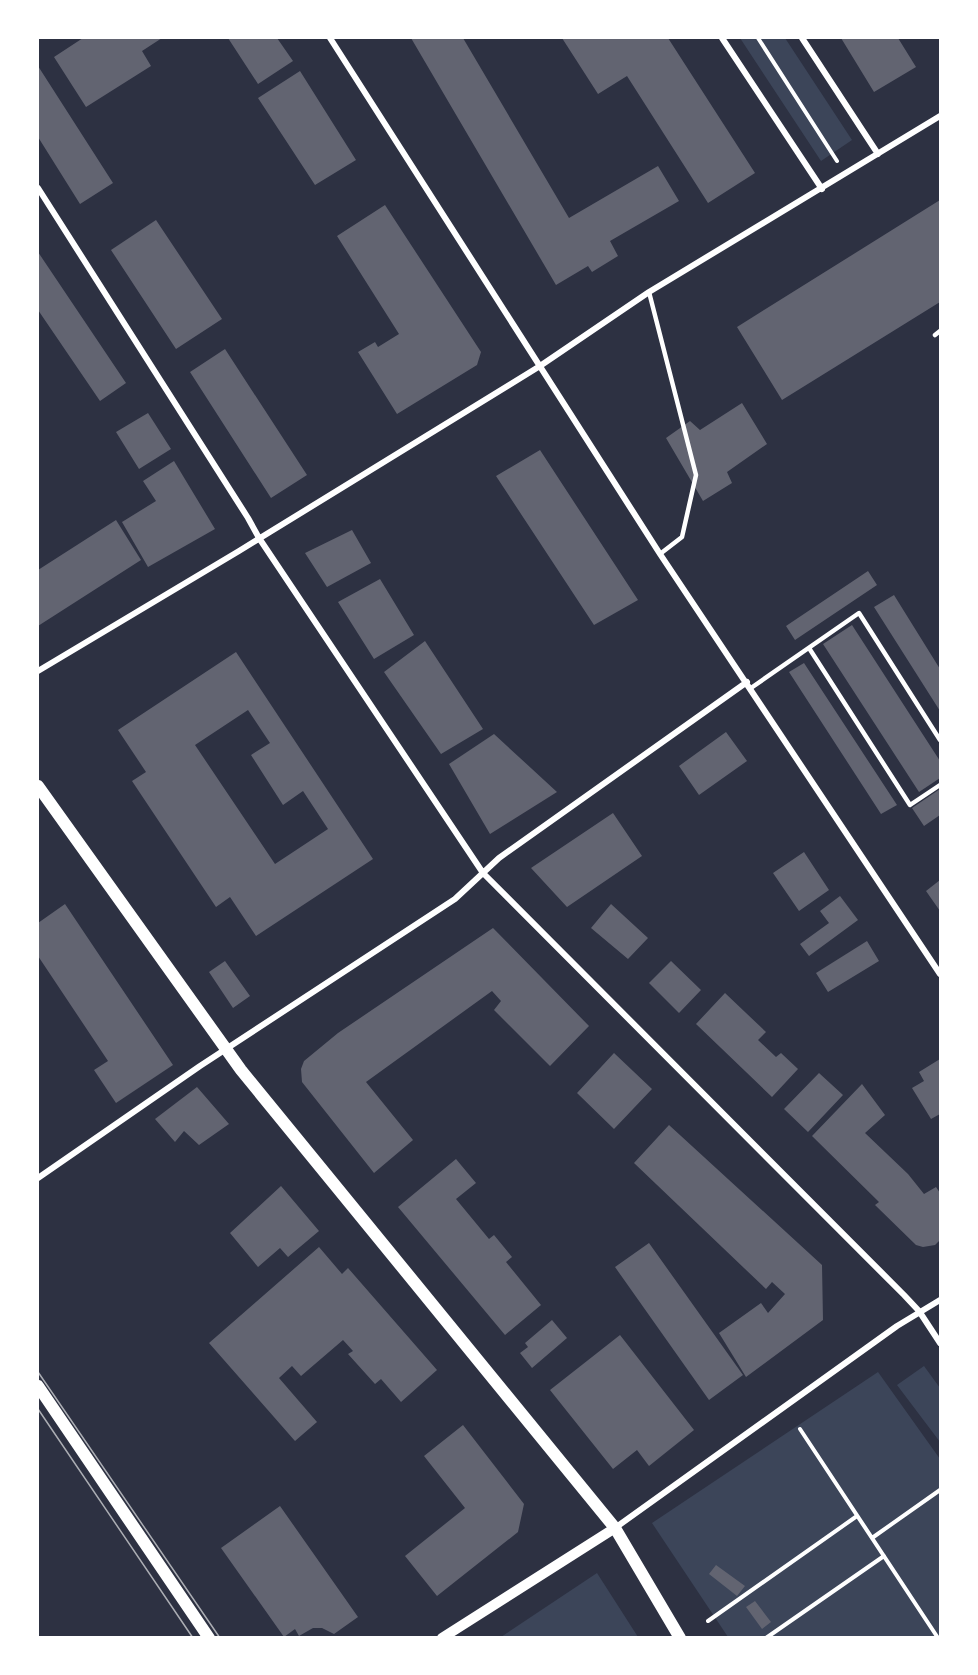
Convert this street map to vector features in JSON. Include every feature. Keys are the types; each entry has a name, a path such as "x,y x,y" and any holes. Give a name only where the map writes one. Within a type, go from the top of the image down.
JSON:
{"main road":[{"path":"38,786 226,1050 615,1528 680,1638"},
{"path":"38,1386 209,1638"}],"street":[{"path":"330,38 660,554 940,974"},
{"path":"722,38 822,189"},
{"path":"802,38 878,154"},
{"path":"38,671 540,366 649,292 846,175 940,116"},
{"path":"38,188 259,538 483,873 498,891 919,1311 940,1343"},
{"path":"38,1178 226,1050 455,899 499,858 747,682"},
{"path":"442,1638 615,1528 919,1311 940,1300"}],"lane":[{"path":"649,292 696,475 682,537 660,554"},
{"path":"935,335 940,331"},
{"path":"751,688 859,613 940,740"},
{"path":"808,648 910,805 940,784"}],"path":[{"path":"758,38 846,175"},
{"path":"800,1429 938,1638"},
{"path":"872,1538 940,1490"},
{"path":"708,1621 858,1516"},
{"path":"766,1638 884,1556"}],"shaded area":[{"path":"740,38 785,38 852,140 821,161"},
{"path":"924,1366 940,1388 940,1442 897,1385"},
{"path":"878,1372 940,1459 940,1637 728,1637 652,1523"},
{"path":"597,1573 638,1637 501,1637"}],"building":[{"path":"83,38 162,38 142,51 151,66 86,107 54,57"},
{"path":"228,38 277,38 293,61 258,84"},
{"path":"411,38 463,38 569,218 658,166 679,201 610,241 618,256 592,272 588,266 556,285"},
{"path":"562,38 668,38 755,173 708,203 627,76 598,94"},
{"path":"841,38 898,38 916,67 874,92"},
{"path":"38,66 113,183 80,204 38,137"},
{"path":"300,71 356,160 315,185 258,98"},
{"path":"940,200 940,302 782,400 737,327"},
{"path":"385,205 481,352 477,365 397,414 358,352 375,342 378,347 399,334 337,236"},
{"path":"156,220 222,319 176,349 111,250"},
{"path":"38,252 126,383 100,401 38,310"},
{"path":"225,349 307,475 271,498 190,372"},
{"path":"742,403 767,444 727,472 732,483 703,501 666,438 690,421 700,430"},
{"path":"148,413 171,449 139,469 116,432"},
{"path":"540,450 638,600 594,625 496,476"},
{"path":"174,461 215,529 148,567 122,522 156,501 143,481"},
{"path":"116,520 141,560 38,626 38,570"},
{"path":"352,530 371,563 327,587 305,553"},
{"path":"868,571 877,585 795,640 786,626"},
{"path":"380,579 414,635 374,659 338,602"},
{"path":"894,595 940,669 940,711 874,607"},
{"path":"852,625 940,761 940,778 919,792 823,644"},
{"path":"425,641 483,729 441,754 384,672"},
{"path":"236,652 373,859 256,936 230,897 216,907 132,781 146,772 118,730","holes":["248,710 270,743 251,755 283,805 303,791 328,829 275,864 195,745"]},
{"path":"804,663 897,805 881,814 789,672"},
{"path":"726,732 747,761 699,795 679,766"},
{"path":"494,734 557,792 490,834 449,764"},
{"path":"940,789 940,815 924,826 912,808"},
{"path":"613,813 642,856 567,907 531,868"},
{"path":"804,852 829,890 799,911 773,873"},
{"path":"940,880 940,911 926,891"},
{"path":"840,896 858,920 809,956 800,944 829,923 820,911"},
{"path":"65,904 173,1065 116,1103 94,1070 108,1061 38,956 38,923"},
{"path":"611,904 648,938 628,959 591,928"},
{"path":"493,928 589,1026 550,1066 494,1010 501,1001 492,991 366,1082 413,1140 374,1173 302,1082 301,1069 304,1061 338,1033"},
{"path":"867,941 879,961 828,992 816,973"},
{"path":"225,961 250,996 233,1008 209,972"},
{"path":"671,961 701,990 679,1013 649,983"},
{"path":"725,993 766,1032 758,1040 776,1057 781,1053 798,1069 772,1097 696,1024"},
{"path":"614,1053 652,1089 614,1129 577,1093"},
{"path":"940,1059 940,1114 931,1119 912,1088 924,1081 919,1072"},
{"path":"819,1073 843,1095 808,1132 784,1109"},
{"path":"862,1084 885,1115 865,1133 908,1174 924,1194 936,1187 940,1193 940,1240 935,1245 923,1247 916,1245 875,1205 879,1202 812,1136"},
{"path":"197,1087 229,1124 199,1145 184,1131 175,1142 155,1119"},
{"path":"669,1125 822,1265 823,1320 746,1377 719,1333 761,1303 768,1313 785,1294 772,1282 766,1289 634,1163"},
{"path":"456,1159 476,1183 456,1199 489,1239 494,1235 512,1257 506,1262 541,1305 505,1335 398,1207"},
{"path":"281,1186 319,1231 288,1257 280,1248 258,1267 230,1233"},
{"path":"649,1243 743,1375 709,1400 615,1267"},
{"path":"319,1247 342,1274 348,1268 437,1370 401,1402 381,1379 375,1384 348,1354 353,1351 343,1340 301,1376 292,1366 279,1378 317,1422 295,1441 209,1343"},
{"path":"552,1320 567,1338 532,1368 520,1353 528,1347 525,1343"},
{"path":"620,1335 694,1430 649,1466 637,1450 613,1469 550,1390"},
{"path":"463,1425 524,1504 518,1532 437,1596 405,1556 465,1508 424,1456"},
{"path":"280,1506 358,1617 334,1634 322,1628 313,1628 299,1636 295,1629 284,1637 221,1548"},
{"path":"716,1565 745,1586 737,1596 709,1574"},
{"path":"755,1601 771,1622 762,1629 746,1607"}],"tram line":[{"path":"38,1372 220,1638"},
{"path":"38,1409 193,1638"}]}
